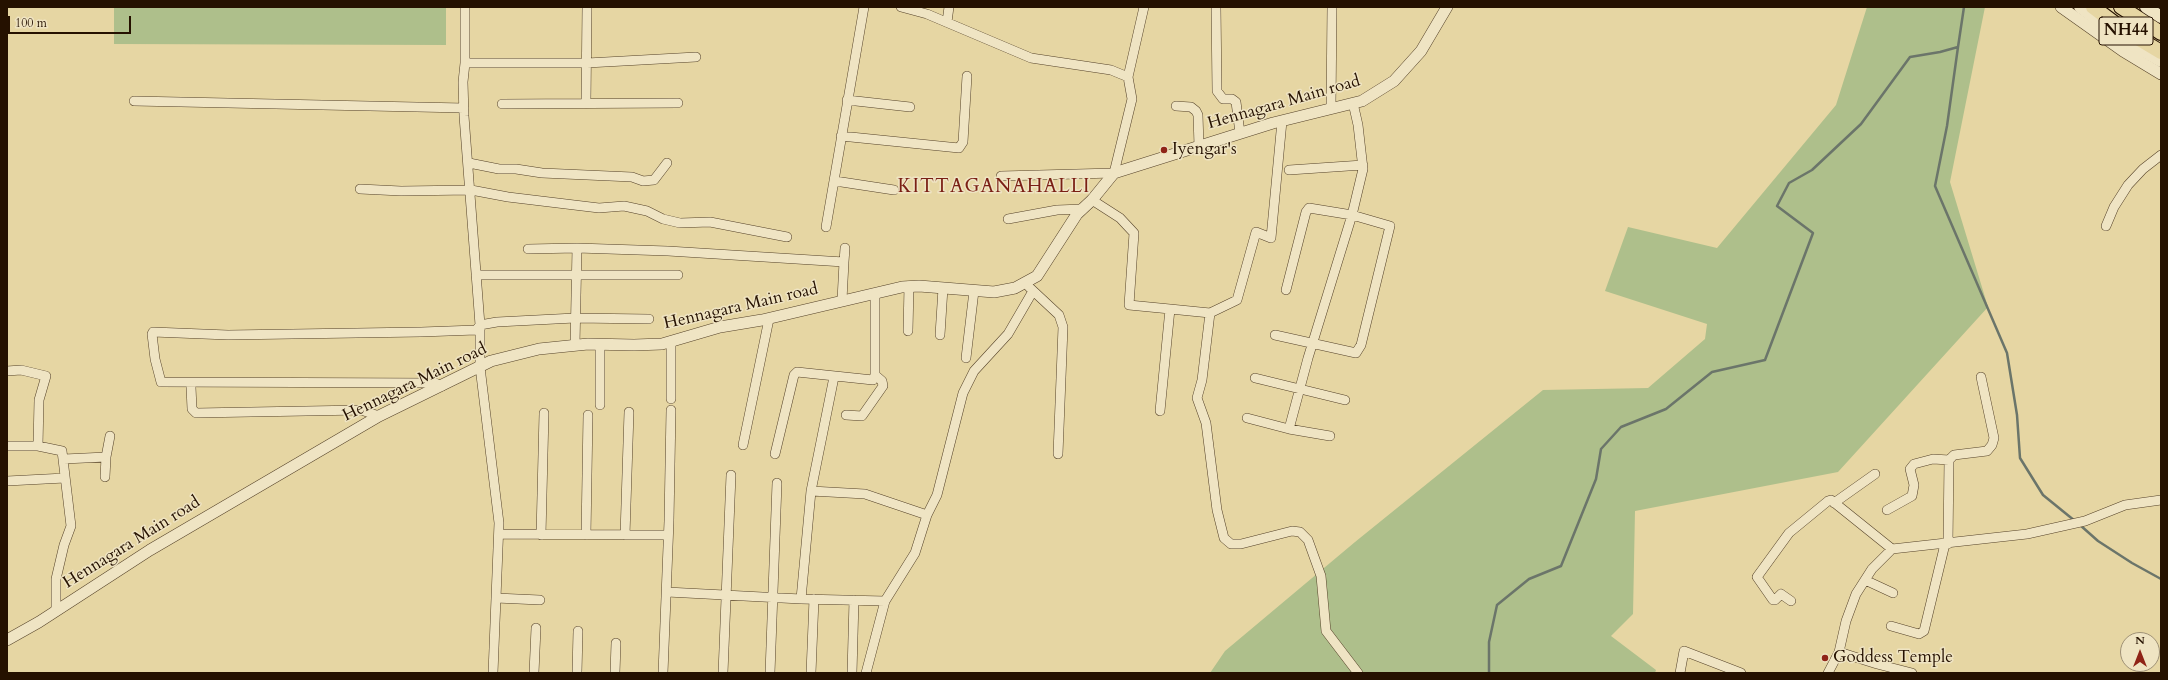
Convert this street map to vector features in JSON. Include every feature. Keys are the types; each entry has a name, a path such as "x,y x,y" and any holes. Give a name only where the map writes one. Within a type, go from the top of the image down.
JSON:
{"highway":[{"name":"NH44","path":"2094,7 2121,28 2161,52"},
{"name":"NH44","path":"2122,7 2161,33"}],"main road":[{"path":"2080,7 2123,39 2161,62"},
{"path":"2146,7 2161,17"}],"street":[{"path":"465,7 465,63 463,82 464,108 480,325 480,367 499,523 493,673"},
{"path":"586,103 587,7"},
{"path":"826,227 864,7"},
{"path":"901,7 927,14 1031,58 1111,70 1128,78"},
{"path":"947,22 949,7"},
{"path":"1001,176 1114,173 1132,99 1128,78 1144,7"},
{"path":"1216,7 1216,91 1223,99 1232,99 1236,102 1240,133"},
{"path":"1331,108 1332,7"},
{"name":"Hennagara Main road","path":"7,640 56,611 150,550 379,416 491,362 540,349 575,345 634,345 671,341 720,327 769,318 842,300 909,286 994,292 1029,287 1077,214 1092,200 1114,173 1282,120 1362,101 1394,81 1421,51 1447,7"},
{"path":"2061,7 2123,51 2161,74"},
{"path":"465,63 587,63 696,57"},
{"path":"841,136 959,148 963,142 967,76"},
{"path":"847,100 910,107"},
{"path":"134,101 464,108"},
{"path":"502,104 678,103"},
{"path":"1289,429 1352,215 1363,165 1358,125 1353,103"},
{"path":"1176,106 1191,107 1196,111 1198,115 1199,146"},
{"path":"1092,200 1120,218 1134,233 1129,305 1210,313 1237,300 1256,232 1271,238 1282,120"},
{"path":"2106,226 2114,207 2128,185 2159,160"},
{"path":"469,163 498,169 516,169 542,173 632,177 643,181 654,180 667,163"},
{"path":"1289,170 1363,165"},
{"path":"834,181 894,190"},
{"path":"360,188 401,191 471,190 508,197 599,208 624,206 647,211 663,219 674,222 710,222 787,237"},
{"path":"1275,335 1356,353 1361,345 1390,226 1352,215 1309,208 1306,212 1286,290"},
{"path":"1008,219 1057,210 1083,209"},
{"path":"528,249 577,248 668,251 844,262"},
{"path":"575,345 577,248"},
{"path":"842,300 845,248"},
{"path":"476,275 678,275"},
{"path":"908,331 909,286"},
{"path":"866,673 886,601 915,553 927,515 937,495 963,393 974,371 1008,334 1029,287 1060,315 1063,326 1058,454"},
{"path":"940,335 943,288"},
{"path":"966,358 974,291"},
{"path":"775,454 794,375 800,372 834,377 873,380 875,374 875,294"},
{"path":"1160,411 1170,309"},
{"path":"1210,313 1202,380 1197,398 1206,423 1218,510 1224,538 1231,544 1241,544 1292,531 1300,532 1308,540 1321,576 1326,631 1358,673"},
{"path":"442,386 435,383 161,382 155,359 152,334 153,332 228,335 421,332 476,330 480,325 497,322 575,318 649,319"},
{"path":"743,444 769,318"},
{"path":"671,341 672,399"},
{"path":"600,344 600,405"},
{"path":"7,371 21,370 46,376 39,400 38,446"},
{"path":"846,415 862,416 883,386 882,381 875,374"},
{"path":"801,599 811,491 834,377"},
{"path":"1891,626 1919,634 1924,632 1946,544 1949,460 1954,455 1987,451 1992,446 1994,438 1981,377"},
{"path":"1255,378 1345,400"},
{"path":"191,387 192,409 196,413 361,410 379,416"},
{"path":"663,673 671,410"},
{"path":"625,535 629,412"},
{"path":"542,534 544,413"},
{"path":"586,534 588,415"},
{"path":"1248,418 1289,429 1330,436"},
{"path":"105,477 106,457 110,436"},
{"path":"7,446 38,446 62,451 71,526 64,545 56,579 56,611"},
{"path":"64,459 106,457"},
{"path":"1887,510 1912,496 1914,485 1910,469 1914,464 1933,460 1949,460"},
{"path":"1834,503 1875,474"},
{"path":"723,673 732,475"},
{"path":"7,481 65,478"},
{"path":"770,673 777,483"},
{"path":"811,491 866,494 927,515"},
{"path":"1828,673 1839,652 1846,621 1856,594 1872,569 1892,549 2027,534 2085,521 2124,505 2161,500"},
{"path":"1790,601 1781,594 1775,600 1772,600 1757,577 1789,533 1828,501 1834,503 1892,549"},
{"path":"498,534 668,536"},
{"path":"1865,580 1893,593"},
{"path":"666,592 773,596 801,599 886,601"},
{"path":"496,598 540,600"},
{"path":"811,673 814,599"},
{"path":"852,673 854,600"},
{"path":"534,673 536,628"},
{"path":"577,673 578,631"},
{"path":"615,673 616,643"},
{"path":"1680,673 1684,651 1741,673"},
{"path":"1839,652 1912,673"}],"green space":[{"path":"114,7 446,7 446,45 114,44"},
{"path":"1867,7 1985,7 1950,182 1988,307 1838,472 1635,511 1633,614 1611,636 1656,670 1655,673 1210,673 1225,651 1355,542 1543,390 1648,388 1705,339 1707,324 1605,291 1628,227 1717,248 1836,105"}],"waterway":[{"path":"1489,673 1489,642 1497,605 1529,579 1561,566 1596,479 1601,449 1621,427 1666,409 1712,372 1765,360 1813,233 1777,206 1789,183 1812,170 1861,124 1910,57 1940,52 1958,47 1964,7"},
{"path":"1958,47 1947,126 1935,186 2007,353 2017,415 2020,458 2043,495 2075,521"},
{"path":"2080,525 2098,541 2132,563 2161,579"}],"place":[{"name":"Iyengar's","path":"1164,150"},
{"name":"Goddess Temple","path":"1825,658"}],"district":[{"name":"KITTAGANAHALLI","path":"994,188"}]}
